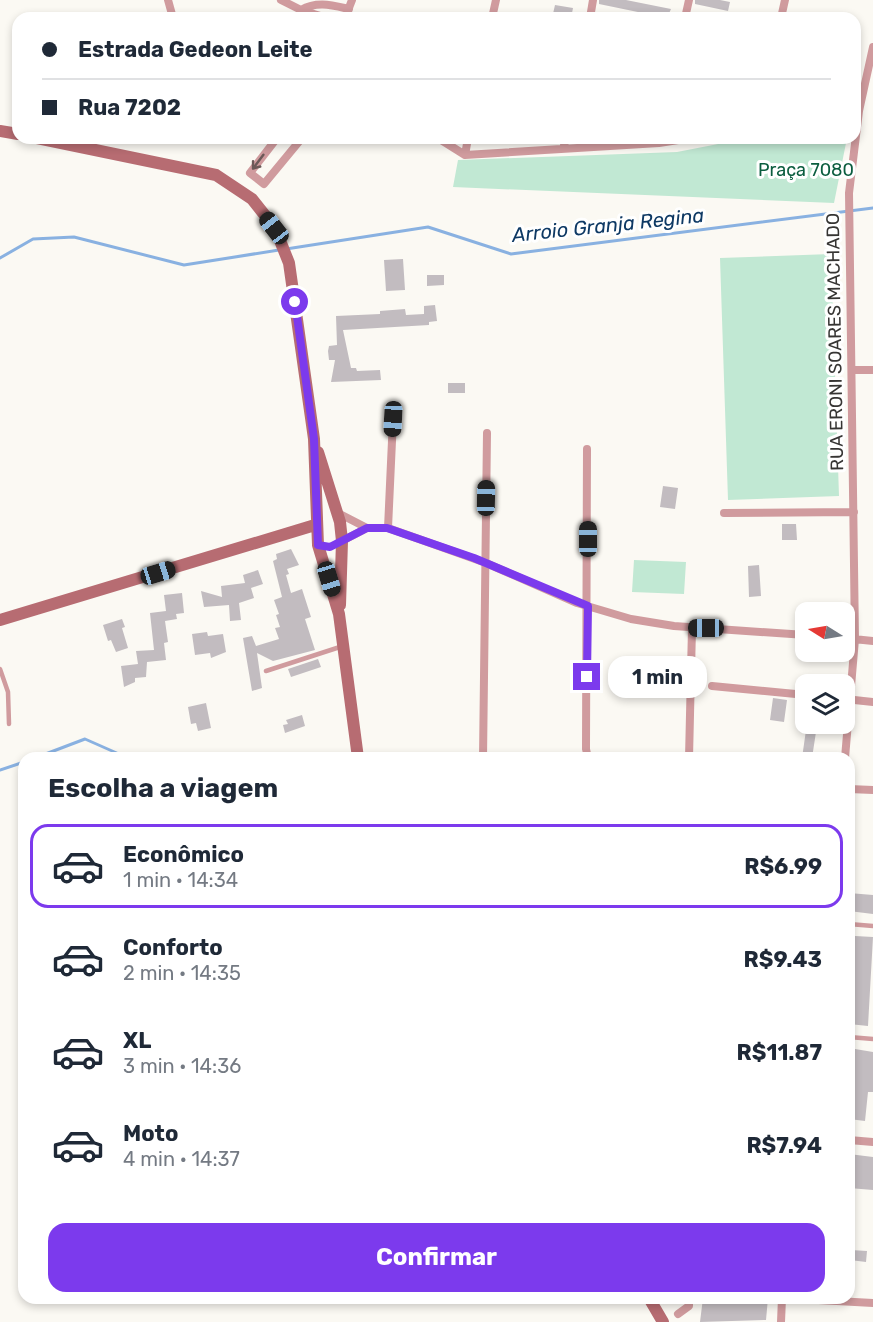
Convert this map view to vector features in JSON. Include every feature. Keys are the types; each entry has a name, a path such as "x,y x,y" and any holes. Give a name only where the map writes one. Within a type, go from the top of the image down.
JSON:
{"main road":[{"path":"66,144 216,175 252,199 274,228 289,263 314,439 315,525 318,545 339,614 357,752"},
{"path":"314,439 336,512 342,541 339,614"},
{"path":"316,510 322,507 336,512"},
{"path":"0,621 315,525"},
{"path":"318,545 330,547 342,541"},
{"path":"652,1304 663,1322"}],"street":[{"path":"281,0 308,12"},
{"path":"295,12 311,4 351,4"},
{"name":"RUA ERONI SOARES MACHADO","path":"861,96 873,47"},
{"path":"272,144 250,173 264,184 297,144"},
{"path":"448,144 465,155 623,144"},
{"path":"465,155 467,144"},
{"path":"563,149 564,144"},
{"name":"RUA ERONI SOARES MACHADO","path":"854,144 849,193 855,602"},
{"path":"852,369 873,370"},
{"path":"387,528 393,419"},
{"path":"483,752 487,433"},
{"path":"587,449 587,752"},
{"path":"336,512 367,528 387,528 486,563 588,606 631,619 692,628 795,634"},
{"path":"724,513 854,512"},
{"path":"342,541 367,528"},
{"path":"689,752 692,628"},
{"path":"855,639 873,641"},
{"path":"712,686 795,694"},
{"path":"855,700 873,702"},
{"name":"RUA ERONI SOARES MACHADO","path":"845,752 846,734"},
{"path":"855,789 873,790"},
{"path":"855,1140 873,1142"},
{"path":"855,1302 873,1303"},
{"path":"678,1314 690,1304"},
{"path":"781,1322 782,1304"}],"lane":[{"path":"266,671 344,646"},
{"path":"0,669 8,692 9,724"},
{"path":"855,924 873,926"},
{"path":"855,1038 873,1039"}],"green space":[{"name":"Praça 7080","path":"718,144 846,144 834,203 453,187 458,160 677,152"},
{"path":"831,254 839,496 728,500 720,258"},
{"path":"634,560 686,562 684,594 632,592"}],"building":[{"path":"599,0 626,0 671,9 670,12 638,12 599,4"},
{"path":"695,0 730,2 728,11 695,4"},
{"path":"555,5 573,8 572,12 553,12"},
{"path":"403,259 405,290 386,291 384,260"},
{"path":"427,275 444,275 444,285 427,286"},
{"path":"435,305 437,321 429,322 429,325 343,330 351,368 356,368 357,371 380,370 381,380 331,382 335,360 329,360 328,351 329,346 337,345 336,316 380,314 380,311 405,309 406,315 424,314 424,306"},
{"path":"448,383 465,383 465,393 448,393"},
{"path":"663,486 678,488 675,509 660,507"},
{"path":"782,524 796,524 797,540 782,540"},
{"path":"291,549 299,565 287,569 289,574 286,575 291,593 302,589 311,617 305,619 315,650 273,661 257,653 262,688 252,691 243,638 252,636 256,646 279,639 275,628 280,627 276,615 279,614 274,600 282,597 273,561 277,559 276,554"},
{"path":"759,565 761,596 749,597 748,566"},
{"path":"258,570 263,584 251,588 254,598 239,603 241,620 230,621 229,605 204,607 201,591 222,597 221,586 245,583 243,575"},
{"path":"182,593 184,613 176,614 177,619 165,621 168,642 164,643 166,660 147,662 146,677 135,678 135,682 124,687 121,666 138,664 136,651 154,650 150,613 166,611 164,595"},
{"path":"122,619 125,627 122,628 128,648 116,652 111,640 108,641 103,625"},
{"path":"207,632 208,636 223,634 226,652 211,658 210,653 195,655 192,634"},
{"path":"318,659 321,667 291,677 288,669"},
{"path":"773,698 787,700 784,722 770,720"},
{"path":"206,703 211,728 198,731 196,723 191,724 188,707"},
{"path":"302,715 305,726 285,733 283,725 288,724 286,720"},
{"path":"805,734 816,734 813,752 803,752"},
{"path":"855,894 873,895 873,914 855,912"},
{"path":"855,936 873,937 868,1026 855,1025"},
{"path":"855,1049 873,1052 873,1092 868,1092 865,1121 855,1120"},
{"path":"855,1155 873,1157 873,1190 855,1188"},
{"path":"855,1250 867,1251 866,1262 855,1261"},
{"path":"702,1304 767,1304 766,1320 700,1322"}],"waterway":[{"name":"Arroio Granja Regina","path":"286,249 428,227 511,254 873,208"},
{"name":"Arroio Granja Regina","path":"0,258 33,239 74,237 184,265 279,250"},
{"path":"51,752 85,739 114,752"},
{"path":"0,770 18,764"}],"route":[{"path":"295,302 314,439 315,525 318,545 330,547 367,528 387,528 474,558 588,606 587,677"}]}
